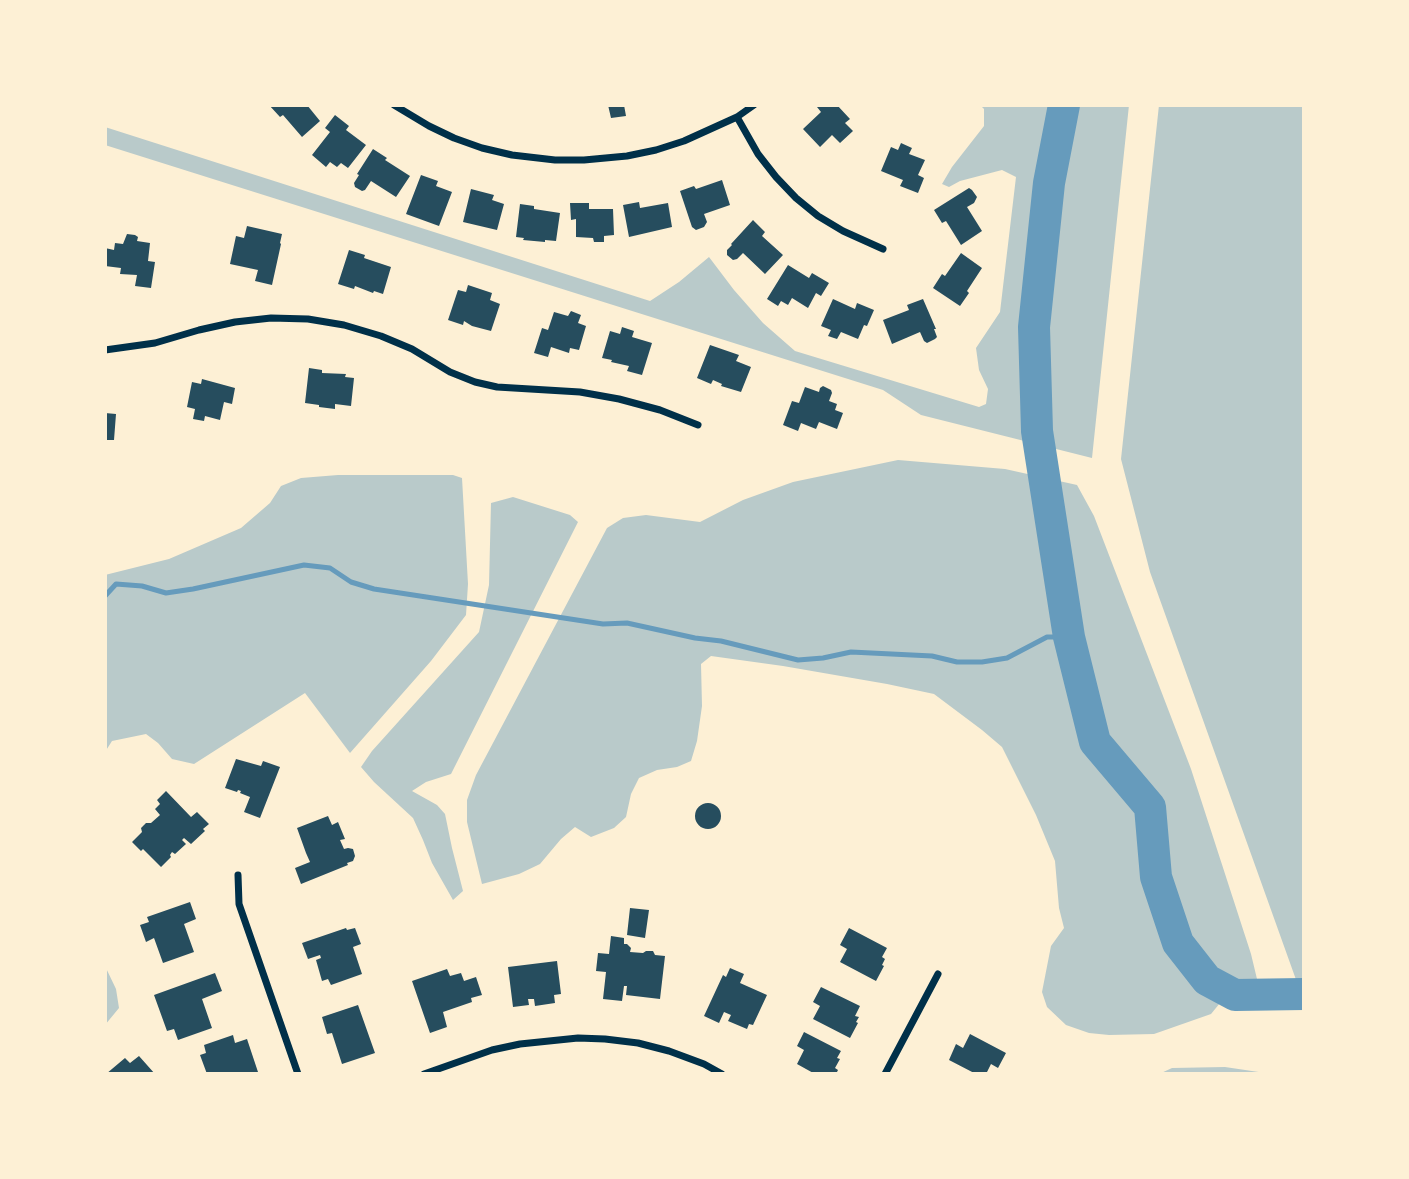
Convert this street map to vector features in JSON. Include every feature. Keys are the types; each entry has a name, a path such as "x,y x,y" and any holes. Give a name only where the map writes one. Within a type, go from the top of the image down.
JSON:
{"street":[{"path":"394,105 429,126 482,148 555,160 613,158 656,149 684,141 737,117 754,105"},
{"path":"737,117 758,154 775,177 796,198 843,232 883,248"},
{"path":"105,350 155,343 235,322 271,318 308,320 344,325 382,336 412,349 450,372 475,382 497,387 580,393 619,399 660,410 698,425"},
{"path":"238,875 239,904 298,1074"},
{"path":"885,1074 938,974"},
{"path":"424,1074 492,1050 578,1038 638,1043 669,1051 722,1074"}],"shaded area":[{"path":"980,105 1129,105 1092,458 921,415 883,390 105,145 105,127 650,301 679,282 709,257 763,323 795,351 979,407 986,404 988,389 979,370 976,348 1000,312 1016,177 1002,170 960,181 949,187 942,184 984,126 984,109"},
{"path":"1159,105 1304,105 1304,1002 1150,572 1121,459"},
{"path":"898,460 1005,469 1077,485 1094,516 1191,769 1251,954 1257,979 1238,981 1211,1014 1154,1034 1109,1035 1089,1033 1066,1025 1047,1007 1042,992 1051,946 1064,928 1059,908 1055,861 1036,815 1002,747 934,694 887,684 711,656 701,664 702,706 691,761 639,778 631,794 626,817 614,828 591,837 575,827 540,864 519,874 482,884 467,822 467,800 476,775 607,528 623,518 646,515 700,522 743,500 793,482"},
{"path":"338,475 453,475 462,478 468,584 466,615 431,661 350,753 305,693 194,764 172,759 146,734 112,741 105,752 105,575 169,559 241,528 270,503 281,486 301,478"},
{"path":"513,497 570,515 578,522 451,774 426,782 412,791 437,805 445,814 463,891 453,900 432,863 413,818 361,767 372,751 479,632 489,585 491,503"},
{"path":"105,966 116,989 119,1008 105,1025"},
{"path":"1225,1067 1272,1074 1159,1074 1172,1068"}],"building":[{"path":"269,105 307,105 320,121 302,137 283,115 280,117"},
{"path":"608,105 624,105 626,116 611,118"},
{"path":"837,105 850,119 845,123 853,131 840,143 832,135 820,147 803,129 821,112 817,107"},
{"path":"335,115 349,126 346,130 366,145 348,168 341,163 337,167 330,162 326,167 312,155 330,132 325,128"},
{"path":"901,143 912,148 909,154 925,160 918,175 924,178 918,193 900,186 903,180 881,171 891,147 898,150"},
{"path":"373,149 410,176 396,197 371,181 365,190 355,187 354,183 359,175 357,174"},
{"path":"421,175 438,181 436,186 452,192 439,226 406,214"},
{"path":"722,180 730,205 704,214 707,222 704,227 696,230 692,227 680,191 694,186 696,189"},
{"path":"969,188 977,197 974,203 967,207 982,231 961,245 946,221 942,223 934,210"},
{"path":"471,189 494,195 492,200 504,204 497,230 463,222"},
{"path":"639,202 640,208 668,203 672,227 629,237 623,205"},
{"path":"570,203 589,203 589,209 613,209 614,235 604,236 604,242 576,237 576,219 571,220"},
{"path":"520,204 560,213 556,241 523,240 524,238 516,237"},
{"path":"753,220 765,232 762,236 783,255 765,274 743,253 733,260 727,255 731,244"},
{"path":"247,226 282,234 272,285 255,281 258,270 230,264 236,236 244,238"},
{"path":"127,234 138,237 137,241 150,243 148,261 155,262 151,288 135,286 137,275 120,274 121,268 105,266 105,248 114,250 115,243 123,244"},
{"path":"349,250 391,267 383,294 338,284"},
{"path":"961,253 982,268 960,306 933,288"},
{"path":"788,265 809,278 812,273 829,283 821,296 816,293 808,308 792,298 788,305 781,301 778,306 767,299"},
{"path":"468,285 492,293 490,300 500,304 491,331 464,321 463,325 448,320 458,290 466,292"},
{"path":"833,299 855,309 857,303 874,310 858,339 841,332 837,339 828,336 831,330 821,326"},
{"path":"923,299 937,337 927,343 920,332 892,344 883,320 909,310 907,305"},
{"path":"571,311 581,315 578,323 586,326 579,350 570,348 569,353 551,347 548,357 534,353 542,328 548,330 554,312 568,316"},
{"path":"622,327 634,331 632,337 652,343 642,375 627,371 629,366 602,358 610,331 620,334"},
{"path":"710,345 739,355 736,361 751,367 741,392 721,386 722,384 713,380 711,384 697,378"},
{"path":"309,368 322,370 322,373 346,374 345,377 354,378 351,406 335,404 335,409 305,403"},
{"path":"202,379 235,388 232,404 224,402 220,420 205,416 204,421 193,419 195,409 187,407 192,382 201,384"},
{"path":"823,386 831,390 829,401 837,404 835,410 843,413 837,429 819,422 816,429 801,423 798,431 783,425 792,401 799,403 805,387 819,392"},
{"path":"105,413 116,414 114,440 105,440"},
{"path":"236,759 261,766 263,761 280,767 260,818 244,812 250,797 240,793 241,791 225,788"},
{"path":"166,791 191,817 197,812 209,824 191,844 184,838 182,840 186,844 175,854 172,852 171,857 161,867 132,842 142,832 141,828 146,823 151,823 160,815 155,809 160,804 157,800"},
{"path":"708,803 717,807 721,816 717,825 708,829 699,825 695,816 699,807"},
{"path":"328,816 332,825 338,822 345,839 340,840 344,849 353,849 355,856 348,865 301,884 295,868 310,862 297,828"},
{"path":"190,902 196,919 184,924 194,952 163,963 154,938 146,942 140,925 149,922 147,917"},
{"path":"630,908 649,910 645,938 627,935"},
{"path":"346,928 355,928 361,944 353,947 362,974 331,985 328,979 322,981 316,960 321,958 320,955 308,959 302,943"},
{"path":"849,928 887,948 882,957 885,959 882,965 884,966 876,981 840,962 847,949 840,945"},
{"path":"611,936 624,938 624,944 631,948 630,952 653,951 655,955 665,956 660,999 626,995 627,986 624,986 622,1001 603,999 606,972 596,971 598,953 609,954"},
{"path":"557,961 561,994 554,995 555,1003 535,1006 534,999 528,999 529,1005 513,1007 508,967"},
{"path":"730,968 744,974 740,983 767,995 753,1025 749,1024 747,1029 728,1021 731,1015 724,1012 719,1023 704,1016 723,975 726,977"},
{"path":"447,969 450,976 461,973 464,981 476,977 482,995 471,998 472,1002 443,1012 447,1027 430,1033 412,981"},
{"path":"215,973 222,991 202,999 212,1028 178,1040 174,1029 167,1031 154,995"},
{"path":"821,987 860,1006 855,1016 859,1017 856,1022 858,1023 850,1038 813,1019 820,1006 813,1002"},
{"path":"358,1005 375,1053 342,1064 332,1033 327,1034 322,1017"},
{"path":"804,1032 841,1051 837,1058 840,1059 835,1068 838,1070 836,1074 815,1074 797,1064 804,1050 797,1046"},
{"path":"970,1034 1006,1053 998,1068 991,1064 986,1074 976,1074 949,1060 956,1044 963,1048"},
{"path":"233,1035 235,1043 247,1039 258,1072 207,1074 200,1055 206,1053 204,1045"},
{"path":"139,1056 155,1074 106,1074 125,1058 130,1063"}],"waterway":[{"path":"1064,105 1049,183 1034,327 1037,431 1069,637 1095,742 1150,807 1156,877 1178,943 1207,980 1235,995 1304,994"},
{"path":"105,596 116,584 142,586 166,593 304,565 330,568 351,582 374,589 603,624 627,623 721,641 798,660 851,652 932,656 957,662 982,662 1007,658 1047,637 1069,637"}]}
